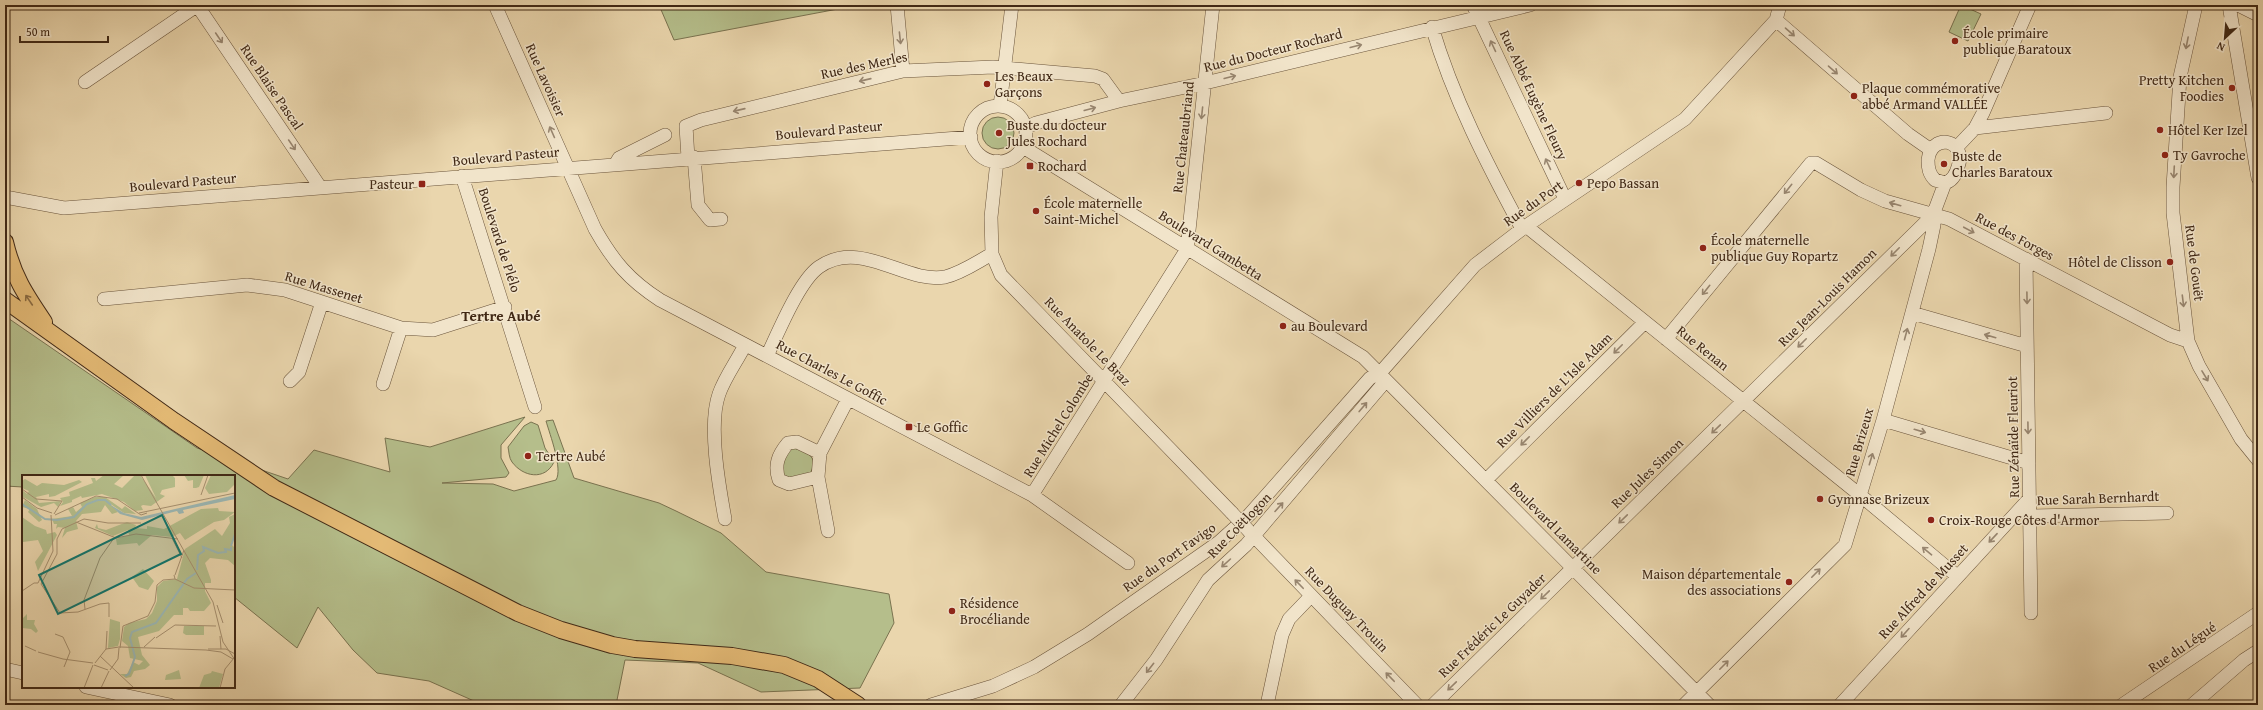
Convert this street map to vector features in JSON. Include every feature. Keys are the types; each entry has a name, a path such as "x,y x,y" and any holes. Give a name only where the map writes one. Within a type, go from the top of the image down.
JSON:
{"main road":[{"path":"5,242 9,262 19,286 50,332"},
{"path":"5,300 174,421 274,488 518,613 561,630 612,645 635,649 732,656 784,665 818,679 858,705"}],"street":[{"path":"85,82 197,5"},
{"name":"Rue Blaise Pascal","path":"197,5 320,187"},
{"name":"Rue Lavoisier","path":"494,5 568,167"},
{"path":"897,5 903,71"},
{"path":"1000,106 1006,68 1012,5"},
{"name":"Rue Chateaubriand","path":"1187,249 1213,5"},
{"name":"Rue du Docteur Rochard","path":"1026,128 1036,123 1119,102 1205,83 1432,27 1476,11 1530,5"},
{"name":"Rue du Port","path":"1380,373 1475,265 1524,227 1685,118 1776,20 1780,5"},
{"path":"1956,147 1975,128 2030,5"},
{"name":"Rue de Gouët","path":"2196,5 2180,77 2172,213 2188,341 2199,366 2241,439 2258,460"},
{"path":"2229,5 2258,178"},
{"path":"2238,5 2258,15"},
{"name":"Rue Abbé Eugène Fleury","path":"1476,11 1565,199"},
{"path":"1776,20 1908,134 1931,150"},
{"path":"1432,27 1468,124 1494,177 1524,227"},
{"name":"Rue des Merles","path":"691,158 686,126 701,120 903,71 1006,68 1095,76 1103,79 1119,102"},
{"path":"992,106 1000,106 1016,113 1026,128 1023,147 1012,158 997,161 984,158 979,154 975,149 971,137 971,129 978,114 992,106"},
{"path":"1975,128 2106,113"},
{"path":"616,163 619,158 665,135"},
{"name":"Boulevard Pasteur","path":"5,197 64,208 616,163 971,137"},
{"path":"1944,142 1951,143 1956,147 1960,158 1952,180 1945,183 1935,180 1929,172 1928,159 1931,150 1934,146 1944,142"},
{"name":"Boulevard Gambetta","path":"1023,147 1363,357 1380,373"},
{"path":"691,158 698,205 710,220 721,219"},
{"name":"Rue Anatole Le Braz","path":"997,161 991,217 992,254 1001,275 1251,534"},
{"name":"Rue des Forges","path":"1666,339 1811,163 1816,163 1861,190 1886,201 1949,219 2170,335 2188,341"},
{"name":"Rue Charles Le Goffic","path":"568,167 595,229 610,256 640,287 660,300 1032,495 1128,563"},
{"name":"Boulevard de Plélo","path":"462,176 505,307 535,407"},
{"path":"1933,215 1945,183"},
{"name":"Rue Brizeux","path":"1684,705 1845,545 1883,420 1912,313 1934,225 1933,215"},
{"name":"Rue Jean-Louis Hamon","path":"1744,401 1933,215"},
{"name":"Rue Renan","path":"1524,227 1744,401 1957,576"},
{"name":"Rue Michel Colombe","path":"1032,495 1187,249"},
{"path":"767,356 808,280 819,267 837,259 858,257 927,276 944,277 959,272 992,254"},
{"name":"Rue Zénaïde Fleuriot","path":"2026,260 2031,613"},
{"name":"Rue Massenet","path":"104,299 247,285 286,290 401,328 433,330 505,307"},
{"path":"290,381 299,372 322,302"},
{"path":"1912,313 2027,346"},
{"name":"Rue Villiers de L'Isle Adam","path":"1486,480 1645,322"},
{"path":"383,384 401,328"},
{"path":"725,519 717,457 715,409 719,393 745,345"},
{"name":"Boulevard Lamartine","path":"1380,373 1709,705"},
{"name":"Rue Coëtlogon","path":"1121,705 1156,660 1208,580 1246,545 1251,534 1383,384 1380,373"},
{"name":"Rue du Port Favigo","path":"930,705 993,686 1034,667 1088,634 1219,542 1249,515 1370,378 1380,373"},
{"path":"828,531 818,477 820,453 848,399"},
{"name":"Rue Jules Simon","path":"1573,568 1744,401"},
{"path":"1883,420 2029,463"},
{"path":"818,477 789,484 780,480 775,468 780,452 788,443 797,442 820,453"},
{"name":"Rue Alfred de Musset","path":"1840,705 1957,576 2030,499"},
{"name":"Rue Sarah Bernhardt","path":"2030,516 2167,513"},
{"name":"Rue Duguay Trouin","path":"1251,534 1417,705"},
{"name":"Rue Frédéric Le Guyader","path":"1433,705 1573,568"},
{"path":"1268,705 1282,635 1289,619 1311,596"},
{"name":"Rue du Légué","path":"2122,705 2258,613"},
{"path":"2192,705 2244,660 2258,651"},
{"path":"5,668 22,673"},
{"path":"91,688 170,705"}],"green space":[{"path":"659,5 859,5 674,40"},
{"path":"1961,5 1981,14 1968,41 1949,32"},
{"path":"995,117 1001,117 1011,124 1014,133 1013,139 1007,146 1001,149 995,149 985,142 982,136 982,130 989,120"},
{"path":"5,316 197,448 288,479 314,450 390,472 385,438 430,447 525,417 501,445 501,458 509,473 506,477 442,483 493,484 514,491 556,480 558,475 557,460 546,421 553,420 574,478 659,503 721,533 766,572 889,594 894,623 860,688 761,692 698,663 625,660 616,705 483,705 429,681 377,673 353,650 318,607 297,648 235,598 235,475 22,475 22,487 5,486"},
{"path":"531,422 538,425 545,448 554,462 545,472 534,475 522,471 512,462 508,447 524,426"},
{"path":"794,448 808,454 813,460 813,464 809,475 789,479 782,476 780,465 790,449"}],"place":[{"name":"École primaire publique Baratoux","path":"1955,41"},
{"name":"Les Beaux Garçons","path":"987,84"},
{"name":"Pretty Kitchen Foodies","path":"2232,88"},
{"name":"Plaque commémorative abbé Armand VALLÉE","path":"1854,96"},
{"name":"Hôtel Ker Izel","path":"2160,130"},
{"name":"Buste du docteur Jules Rochard","path":"999,133"},
{"name":"Ty Gavroche","path":"2165,155"},
{"name":"Buste de Charles Baratoux","path":"1944,164"},
{"name":"Rochard","path":"1030,166"},
{"name":"Pepo Bassan","path":"1579,183"},
{"name":"Pasteur","path":"422,184"},
{"name":"École maternelle Saint-Michel","path":"1036,211"},
{"name":"École maternelle publique Guy Ropartz","path":"1703,248"},
{"name":"Hôtel de Clisson","path":"2170,262"},
{"name":"au Boulevard","path":"1283,326"},
{"name":"Le Goffic","path":"909,427"},
{"name":"Tertre Aubé","path":"528,456"},
{"name":"Gymnase Brizeux","path":"1820,499"},
{"name":"Croix-Rouge Côtes d'Armor","path":"1931,520"},
{"name":"Maison départementale des associations","path":"1789,582"},
{"name":"Résidence Brocéliande","path":"952,611"}],"district":[{"name":"Tertre Aubé","path":"501,316"}]}
